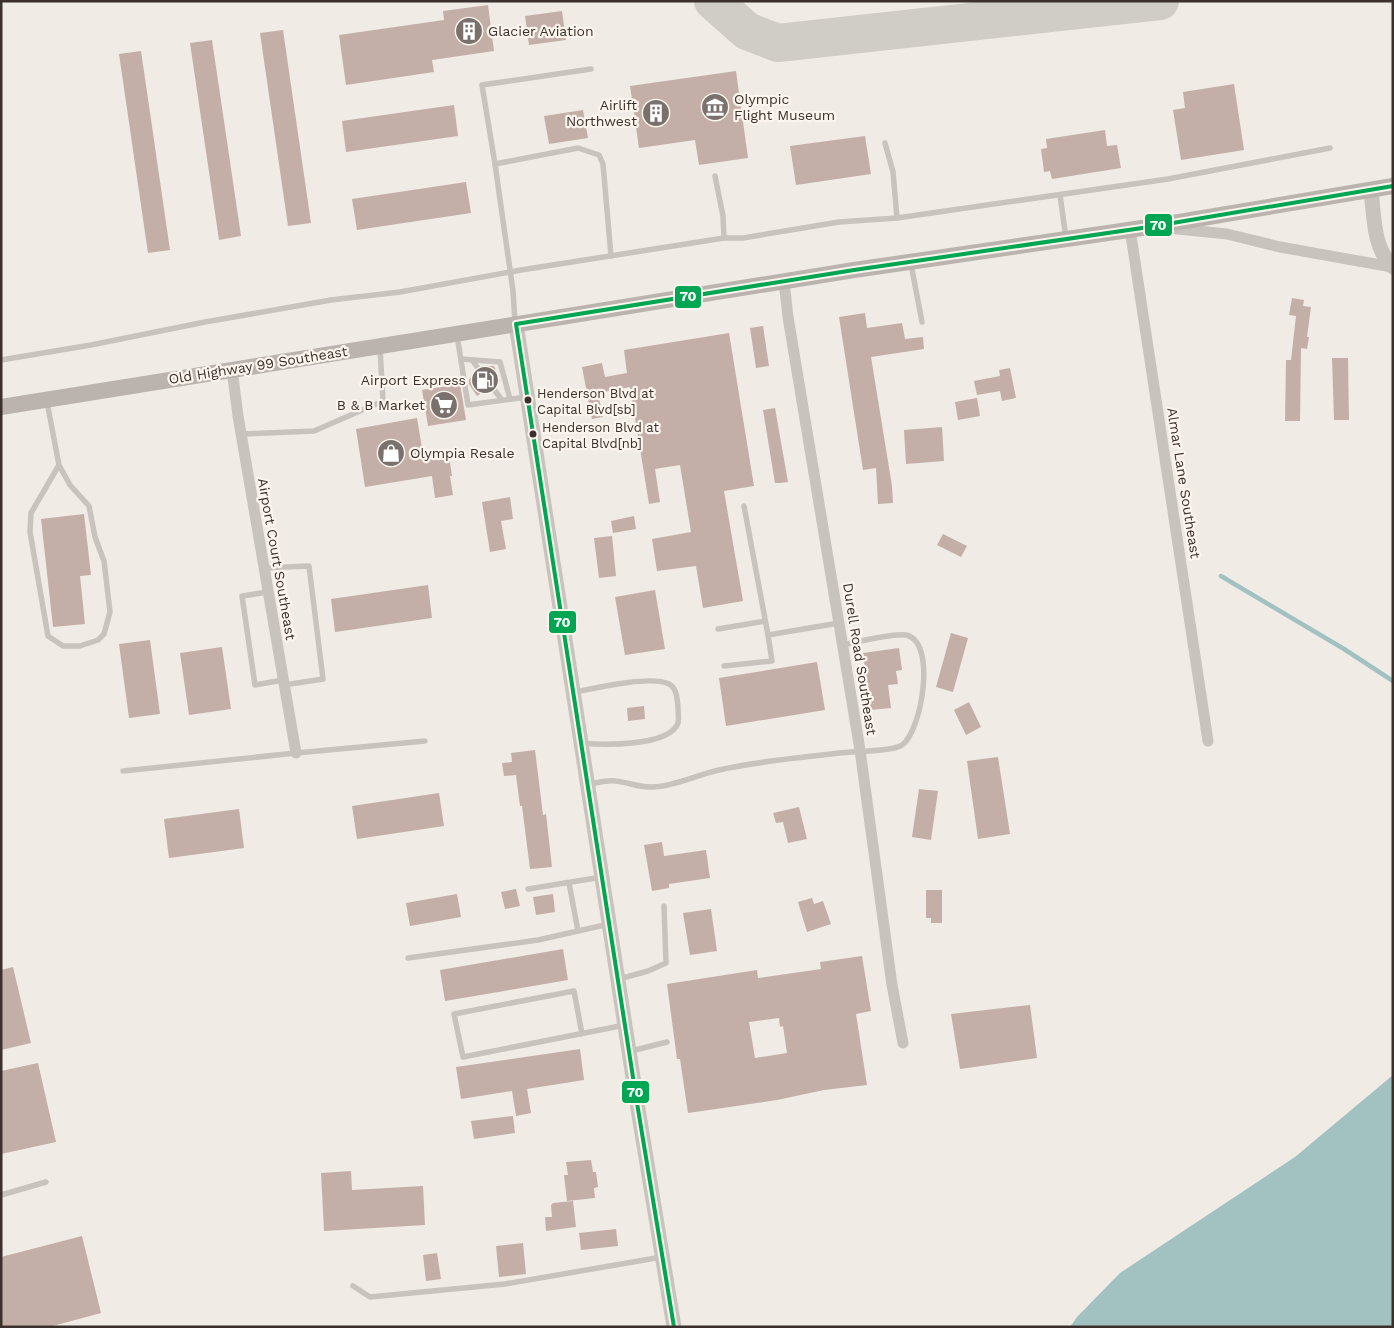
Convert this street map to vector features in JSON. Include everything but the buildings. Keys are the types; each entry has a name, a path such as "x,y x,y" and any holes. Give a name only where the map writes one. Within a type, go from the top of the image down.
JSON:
{"main road":[{"name":"Old Highway 99 Southeast","path":"1,407 784,281 1149,227 1393,186"}],"street":[{"path":"1371,190 1378,241 1386,261 1393,267"},
{"path":"1149,227 1227,234 1280,247 1393,267"},
{"name":"Almar Lane Southeast","path":"1130,229 1208,741"},
{"name":"Durell Road Southeast","path":"784,281 788,317 860,750 892,985 903,1043"},
{"path":"516,324 617,979 674,1327"},
{"name":"Airport Court Southeast","path":"232,369 241,434 296,753"}],"lane":[{"path":"516,324 495,164 482,85 591,69"},
{"path":"885,143 893,172 897,218"},
{"path":"495,164 578,148 600,155 603,164 611,256"},
{"path":"1,360 331,300 400,292 510,272 724,238 743,238 839,222 897,218 1168,180 1330,148"},
{"path":"715,176 723,216 724,238"},
{"path":"1060,195 1066,239"},
{"path":"910,262 922,322"},
{"path":"456,333 468,405 527,397"},
{"path":"241,434 314,431 383,401 379,346"},
{"path":"461,359 500,362 510,399"},
{"path":"472,360 480,371"},
{"path":"492,387 502,400"},
{"path":"46,400 59,465 70,485 89,506 95,537 104,561 110,612 104,634 98,640 80,646 63,646 48,636 30,532 31,513 59,465"},
{"path":"724,666 772,661 744,506"},
{"path":"264,568 309,566 323,679 255,685 242,596 268,592"},
{"path":"718,629 765,621"},
{"path":"768,634 839,623"},
{"path":"587,785 614,781 642,787 653,787 750,764 860,750 882,750 902,745 913,732 921,701 924,670 920,647 913,639 906,635 842,645"},
{"path":"573,692 655,680 670,684 675,690 678,702 678,723 662,737 614,746 581,743"},
{"path":"123,771 425,741"},
{"path":"528,889 602,877"},
{"path":"569,882 578,930"},
{"path":"617,979 648,972 666,963 664,906"},
{"path":"408,958 538,940 609,924"},
{"path":"582,1034 574,991 454,1014 462,1057 582,1034 625,1025"},
{"path":"629,1052 667,1042"},
{"path":"1,1195 46,1182"},
{"path":"353,1286 370,1297 496,1285 662,1257"}],"water":[{"path":"1393,1075 1393,1327 1070,1327 1077,1317 1120,1273 1295,1157"}],"waterway":[{"path":"1221,576 1344,649 1393,681"}],"taxiway":[{"path":"713,1 747,31 778,43 1160,1"}],"transit line":[{"name":"70","path":"674,1327 637,1103 516,324 854,270 1149,227 1393,186"}],"place":[{"name":"Glacier Aviation","path":"469,31"},
{"name":"Olympic Flight Museum","path":"715,107"},
{"name":"Airlift Northwest","path":"656,113"},
{"name":"Airport Express","path":"485,380"},
{"name":"Henderson Blvd at Capital Blvd[sb]","path":"528,400"},
{"name":"B & B Market","path":"444,405"},
{"name":"Henderson Blvd at Capital Blvd[nb]","path":"533,434"},
{"name":"Olympia Resale","path":"391,453"}]}
